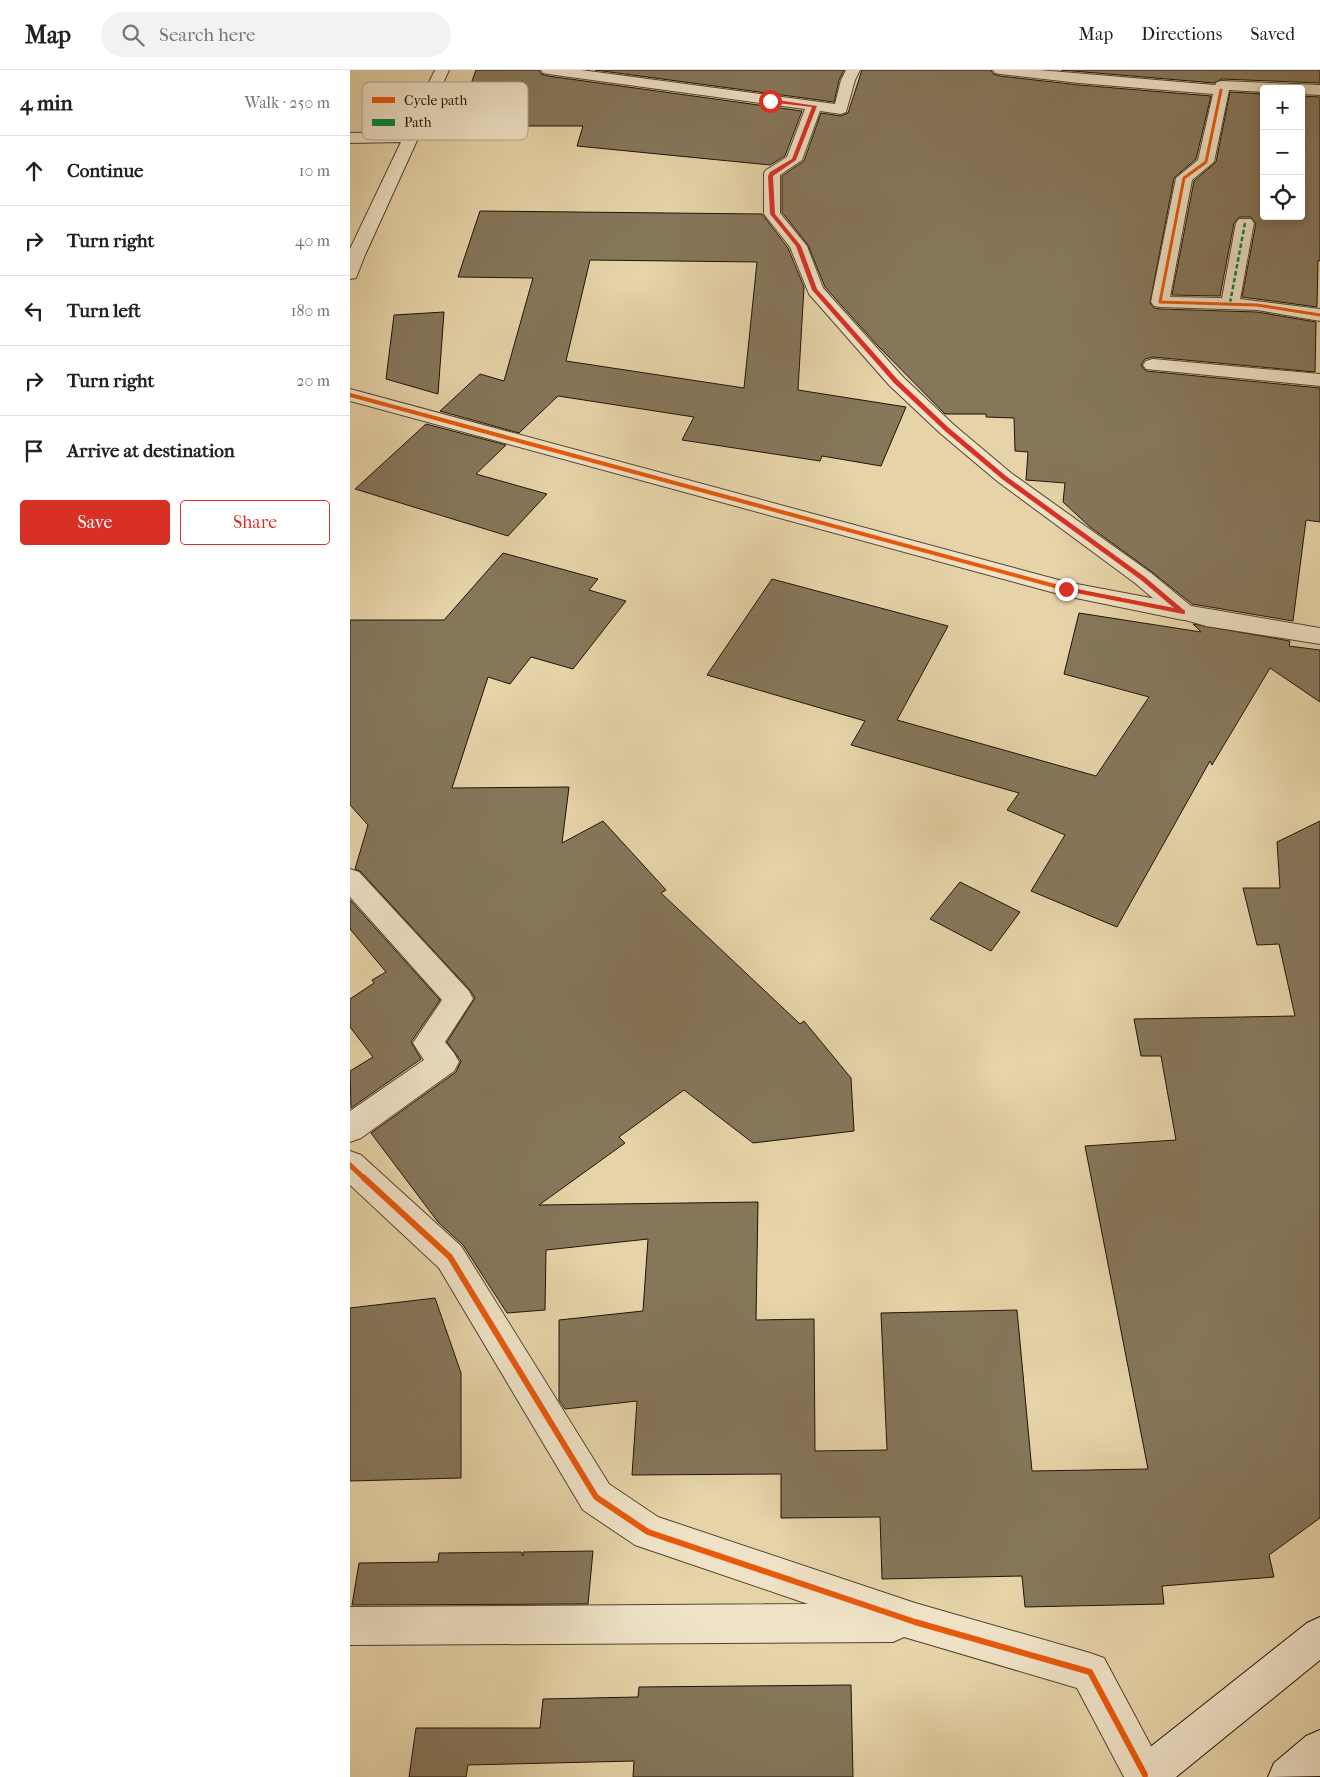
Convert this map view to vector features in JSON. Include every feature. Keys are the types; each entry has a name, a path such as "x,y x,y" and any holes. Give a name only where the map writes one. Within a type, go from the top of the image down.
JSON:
{"street":[{"path":"436,82 442,70"},
{"path":"548,70 841,109 848,80 853,70"},
{"path":"1000,70 1081,74 1221,90"},
{"path":"1320,90 1222,84 1206,162 1184,178 1160,302 1257,305 1320,315"},
{"path":"814,106 794,160 772,173 771,176 772,214 798,246 815,290 896,381 947,429 1004,477 1143,578 1182,612"},
{"path":"350,274 353,255 409,140"},
{"path":"1230,303 1245,223"},
{"path":"1153,364 1320,380"},
{"path":"350,395 1066,589 1206,618 1320,636"},
{"path":"350,878 459,999 428,1043 444,1062 350,1128"},
{"path":"350,1165 450,1257 596,1497 648,1532 915,1622 1090,1672 1144,1776 1320,1636"},
{"path":"350,1626 915,1622"},
{"path":"1288,1777 1320,1750"}],"building":[{"path":"476,70 539,70 541,74 548,76 802,111 785,156 770,165 577,146 583,126 528,126 528,82 472,82"},
{"path":"595,70 844,70 839,80 834,102"},
{"path":"862,70 991,70 993,74 1000,76 1079,85 1211,96 1196,159 1174,178 1150,303 1154,308 1160,309 1257,312 1316,322 1315,372 1153,357 1145,359 1141,365 1146,371 1320,388 1320,522 1306,520 1293,621 1192,604 1090,527 1063,502 1065,483 1026,480 1028,452 1015,451 1014,418 986,417 986,414 945,414 876,344 825,287 808,245 782,212 782,176 804,161 821,113 841,116 848,113"},
{"path":"1061,70 1320,70 1320,83 1222,79 1214,83"},
{"path":"1230,92 1260,94 1260,220 1305,220 1305,96 1320,97 1320,261 1318,260 1317,307 1242,297 1256,223 1251,217 1239,217 1234,223 1220,296 1172,295 1194,181 1216,162"},
{"path":"480,211 762,214 788,248 804,287 798,390 906,407 881,466 822,456 820,461 682,440 694,417 558,396 519,433 440,411 480,374 504,381 533,278 458,277","holes":["590,260 757,262 744,388 566,361"]},
{"path":"444,312 438,394 386,379 394,315"},
{"path":"426,424 506,445 476,474 547,494 508,536 355,489"},
{"path":"503,553 598,579 589,590 626,601 573,669 531,657 510,684 488,677 452,788 569,787 562,843 603,821 666,890 661,893 800,1024 804,1021 851,1078 854,1131 753,1143 684,1090 619,1137 625,1143 539,1205 758,1202 756,1320 814,1319 815,1451 887,1450 881,1313 1017,1310 1032,1471 1148,1469 1085,1146 1176,1140 1161,1056 1141,1056 1134,1019 1295,1016 1279,944 1257,945 1243,888 1280,888 1277,842 1320,821 1320,1518 1269,1555 1274,1577 1162,1586 1164,1604 1025,1607 1022,1576 882,1579 880,1517 781,1518 781,1474 632,1475 637,1401 565,1409 559,1400 559,1320 643,1311 648,1239 546,1250 545,1310 507,1313 463,1245 438,1222 371,1133 456,1072 461,1061 447,1042 475,998 470,990 360,871 355,869 368,825 350,805 350,620 444,620"},
{"path":"772,579 948,626 897,720 1096,776 1149,697 1064,674 1079,613 1201,632 1193,624 1290,641 1289,646 1320,650 1320,702 1270,668 1212,765 1210,761 1117,927 1031,891 1065,835 1007,810 1019,793 851,745 865,721 707,675"},
{"path":"960,882 1020,912 991,951 930,919"},
{"path":"350,900 440,1000 411,1042 421,1059 351,1108 350,1071 373,1057 350,1027 350,999 374,983 372,980 386,972 350,929"},
{"path":"435,1298 461,1373 461,1478 350,1481 350,1308"},
{"path":"593,1551 588,1604 352,1605 359,1563 438,1562 439,1553 521,1552 523,1556 523,1552"},
{"path":"851,1685 853,1777 633,1777 634,1761 468,1765 466,1777 409,1777 416,1728 540,1728 543,1699 638,1697 639,1687"}],"marked path":[{"path":"1230,303 1245,223"}],"cycle path":[{"path":"1221,90 1206,162 1184,178 1160,302 1257,305 1320,315"},
{"path":"350,395 1066,589 1183,612"},
{"path":"350,1165 450,1257 596,1497 648,1532 915,1622 1090,1672 1145,1775"}],"route":[{"path":"770,101 814,106 794,160 772,173 771,176 772,214 798,246 815,290 896,381 947,429 1004,477 1143,578 1182,612 1066,589"}]}
